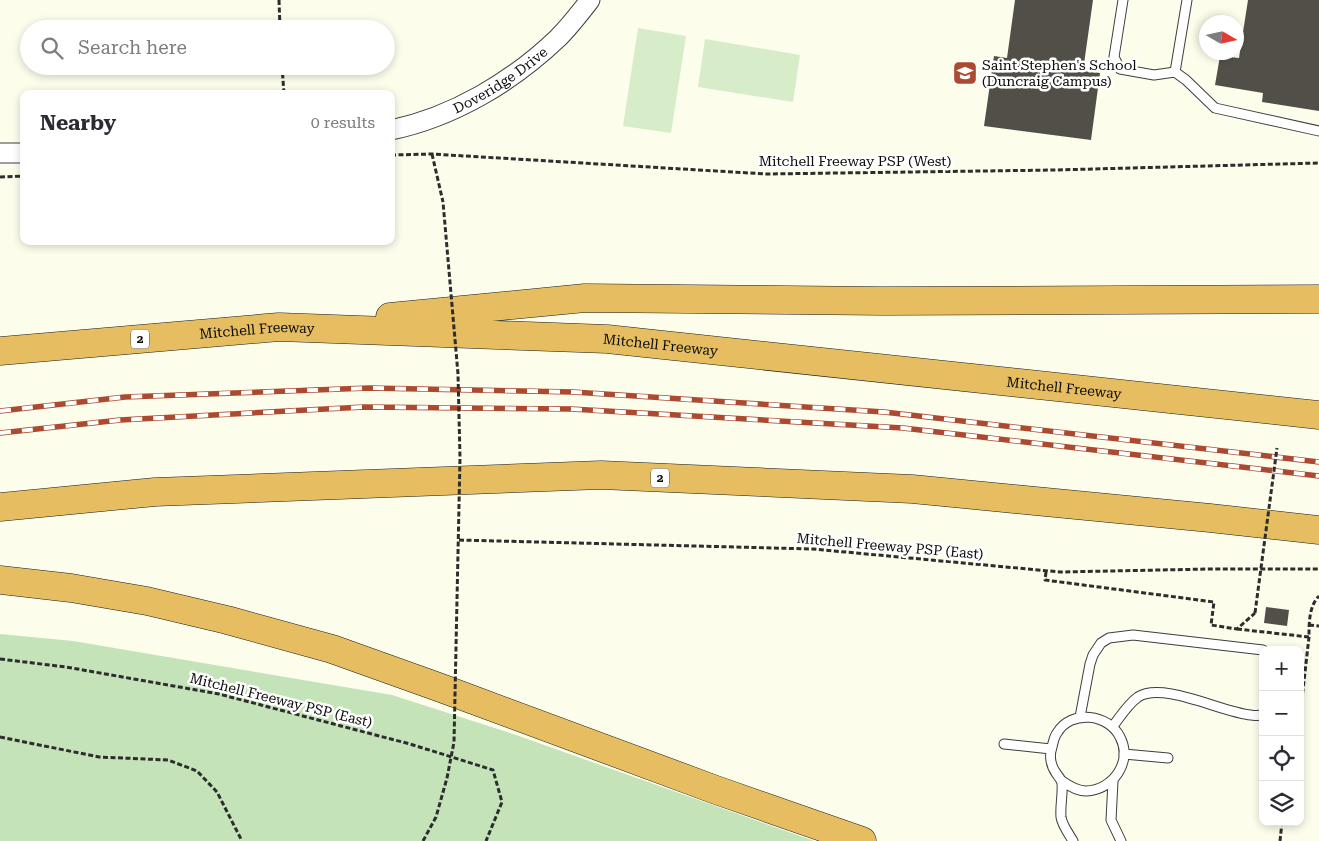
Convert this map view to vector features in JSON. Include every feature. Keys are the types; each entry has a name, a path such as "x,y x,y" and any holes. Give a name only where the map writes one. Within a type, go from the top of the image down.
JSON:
{"highway":[{"path":"279,327 585,298 883,301 1319,298"},
{"name":"Mitchell Freeway","path":"0,351 279,327 607,338 1319,415"},
{"name":"2","path":"0,508 155,492 601,475 912,489 1319,530"},
{"path":"0,580 70,588 147,601 227,620 332,649 716,790 862,841"}],"street":[{"name":"Doveridge Drive","path":"395,129 425,121 473,100 518,72 558,38 590,0"},
{"path":"0,153 20,153"}],"lane":[{"path":"1123,0 1114,56 1120,69 1146,75 1175,72 1215,108 1319,131"},
{"path":"1175,72 1187,0"},
{"path":"1080,717 1093,655 1101,643 1110,638 1133,636 1259,650"},
{"path":"1113,726 1138,697 1147,694 1164,693 1177,695 1237,712 1259,715"},
{"path":"1080,717 1093,717 1106,721 1113,726 1124,748 1124,761 1119,773 1113,781 1102,788 1085,791 1072,788 1062,781 1054,770 1050,758 1057,733 1066,723 1080,717"},
{"path":"1004,744 1051,749"},
{"path":"1124,754 1168,758"},
{"path":"1062,781 1061,819 1073,841"},
{"path":"1113,781 1111,820 1121,841"}],"path":[{"path":"279,0 280,20"},
{"path":"283,75 284,90"},
{"path":"423,841 436,817 448,778 454,742 459,540 458,374 443,202 432,154"},
{"name":"Mitchell Freeway PSP (West)","path":"395,155 432,154 766,174 1054,170 1319,163"},
{"path":"0,178 20,176"},
{"path":"1238,629 1255,613 1277,448"},
{"name":"Mitchell Freeway PSP (East)","path":"459,540 814,549 1046,572 1319,569"},
{"path":"1046,572 1045,580 1214,602 1211,625 1309,637"},
{"path":"1303,691 1309,625 1313,605 1319,596"},
{"path":"1309,625 1319,626"},
{"name":"Mitchell Freeway PSP (East)","path":"0,658 66,667 219,694 410,744 493,770 502,802 486,841"},
{"path":"0,737 99,756 168,760 197,771 217,792 242,841"},
{"path":"1280,841 1282,826"}],"green space":[{"path":"638,28 686,36 671,133 623,126"},
{"path":"705,39 800,55 793,102 698,87"},
{"path":"0,634 73,641 392,695 516,735 814,841 0,841"}],"building":[{"path":"1015,0 1093,0 1083,71 1100,73 1091,140 984,126 994,56 1007,58"},
{"path":"1248,0 1319,0 1319,111 1262,102 1263,93 1215,85 1219,60 1244,60 1244,26"},
{"path":"1266,607 1289,610 1287,626 1264,623"}],"railway":[{"path":"0,411 125,397 369,388 573,392 884,412 1319,462"},
{"path":"0,433 120,420 364,407 571,409 903,428 1319,476"}],"place":[{"name":"Saint Stephen's School (Duncraig Campus)","path":"965,73"}]}
